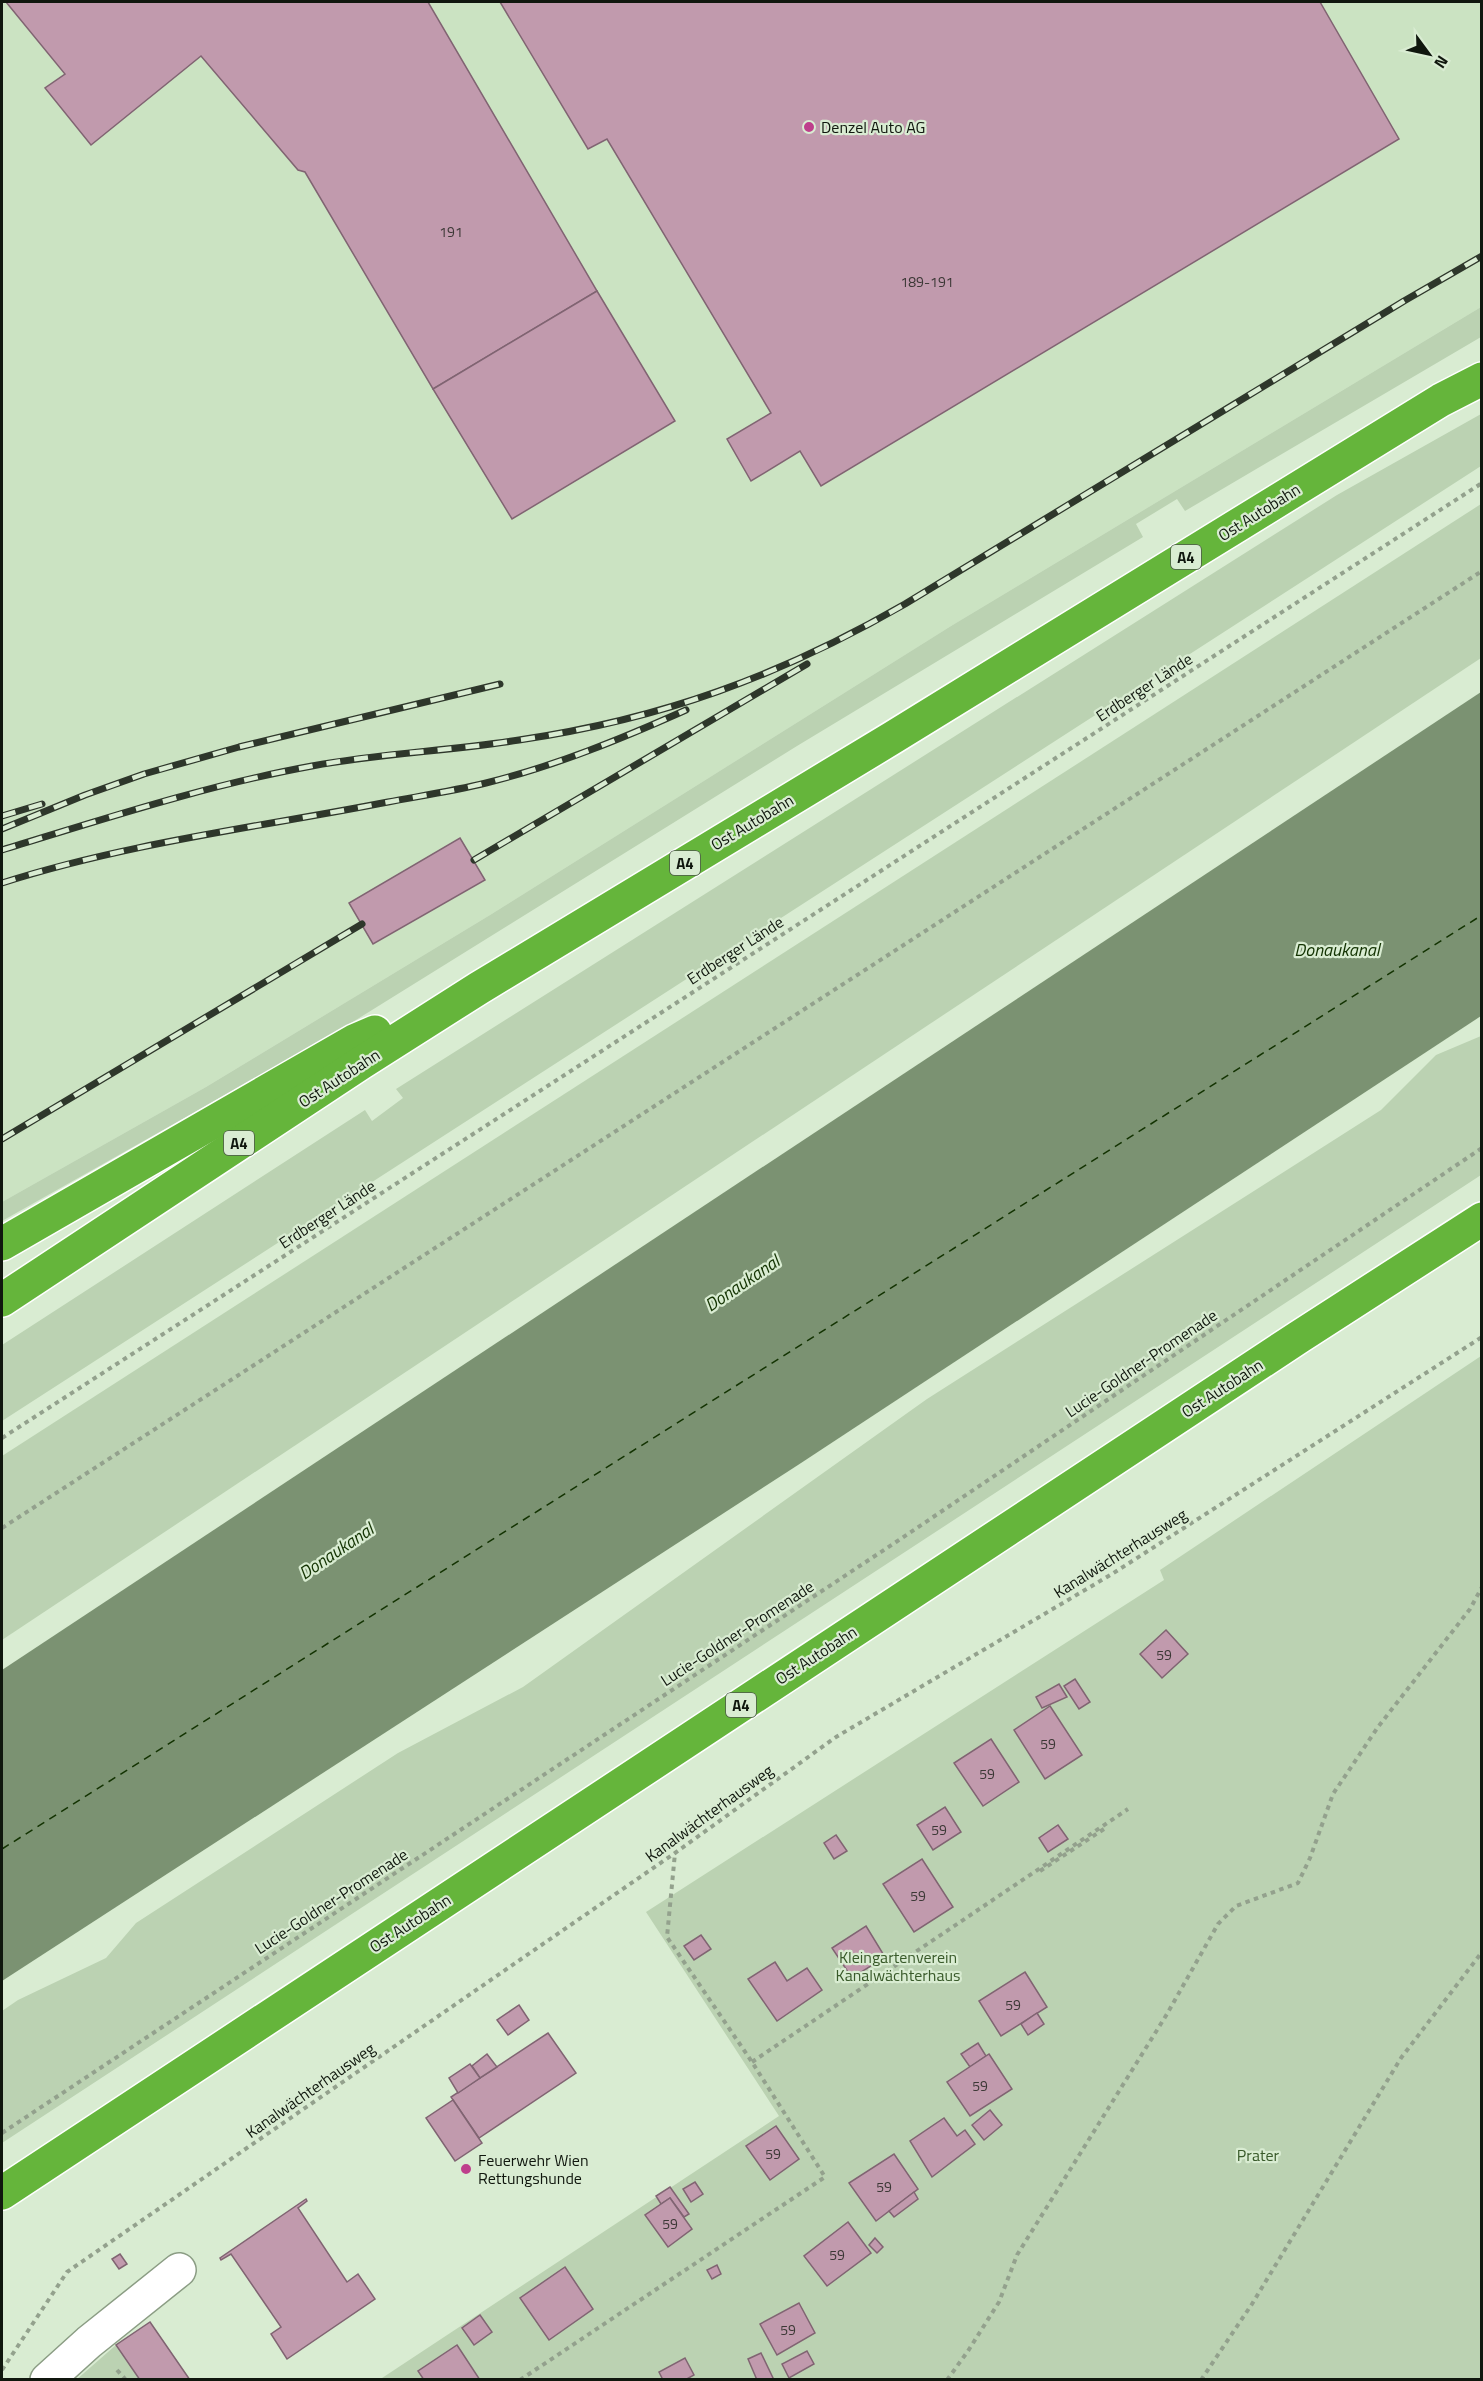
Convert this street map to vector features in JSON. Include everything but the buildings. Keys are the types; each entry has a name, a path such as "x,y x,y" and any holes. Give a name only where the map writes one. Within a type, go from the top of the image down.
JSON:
{"highway":[{"name":"Ost Autobahn","path":"2,1300 360,1063 479,988 892,738 1442,400 1482,379"},
{"path":"2,1244 354,1041 479,988"},
{"name":"Ost Autobahn","path":"2,2193 1288,1344 1482,1220"}],"lane":[{"path":"47,2379 179,2270"}],"path":[{"name":"Erdberger Lände","path":"2,1438 1482,483"},
{"path":"2,1528 1482,571"},
{"name":"Lucie-Goldner-Promenade","path":"2,2133 877,1556 1482,1148"},
{"name":"Kanalwächterhausweg","path":"2,2370 67,2272 675,1853 836,1737 1112,1574 1482,1337"},
{"path":"947,2379 969,2351 999,2302 1017,2254 1167,2014 1218,1924 1236,1906 1298,1883 1310,1858 1333,1794 1378,1727 1470,1609 1482,1587"},
{"path":"752,2062 1128,1809"},
{"path":"752,2062 1107,1827"},
{"path":"519,2379 825,2177 752,2062 667,1937 675,1853"},
{"path":"1201,2379 1252,2304 1401,2058 1482,1952"}],"shaded area":[{"path":"2,2 1481,2 1481,307 951,626 490,915 206,1087 2,1202"}],"green space":[{"path":"1481,307 1481,337 1185,511 1177,499 1136,524 1143,537 797,746 335,1033 2,1221 2,1202 206,1087 490,915 951,626"},
{"path":"1481,414 1481,466 2,1421 2,1345 365,1110 372,1121 403,1098 396,1089 1337,495"},
{"path":"1481,504 1481,658 2,1640 2,1456"},
{"path":"1481,1036 1481,1175 2,2143 2,2011 18,2000 106,1958 136,1923 398,1753 523,1687 927,1399 1381,1110 1436,1055"},
{"path":"1481,1356 1481,2379 379,2380 779,2116 646,1912 1164,1580 1160,1570"},
{"path":"150,2322 190,2379 76,2380 116,2345"}],"water":[{"name":"Donaukanal","path":"1481,692 1481,1016 798,1465 2,1981 2,1670"}],"ferry route":[{"path":"2,1849 1482,915"}],"railway":[{"path":"2,850 156,804 273,774 364,758 519,740 622,720 671,707 766,673 812,653 905,604 1482,256"},
{"path":"474,860 807,664"},
{"path":"2,829 144,774 239,747 500,684"},
{"path":"2,883 145,846 486,783 588,751 686,710"},
{"path":"2,816 42,804"},
{"path":"2,1139 362,924"}],"place":[{"name":"Denzel Auto AG","path":"809,127"},
{"name":"Feuerwehr Wien Rettungshunde","path":"466,2169"}],"park label":[{"name":"Kleingartenverein Kanalwächterhaus","path":"898,1966"},
{"name":"Prater","path":"1258,2155"}]}
